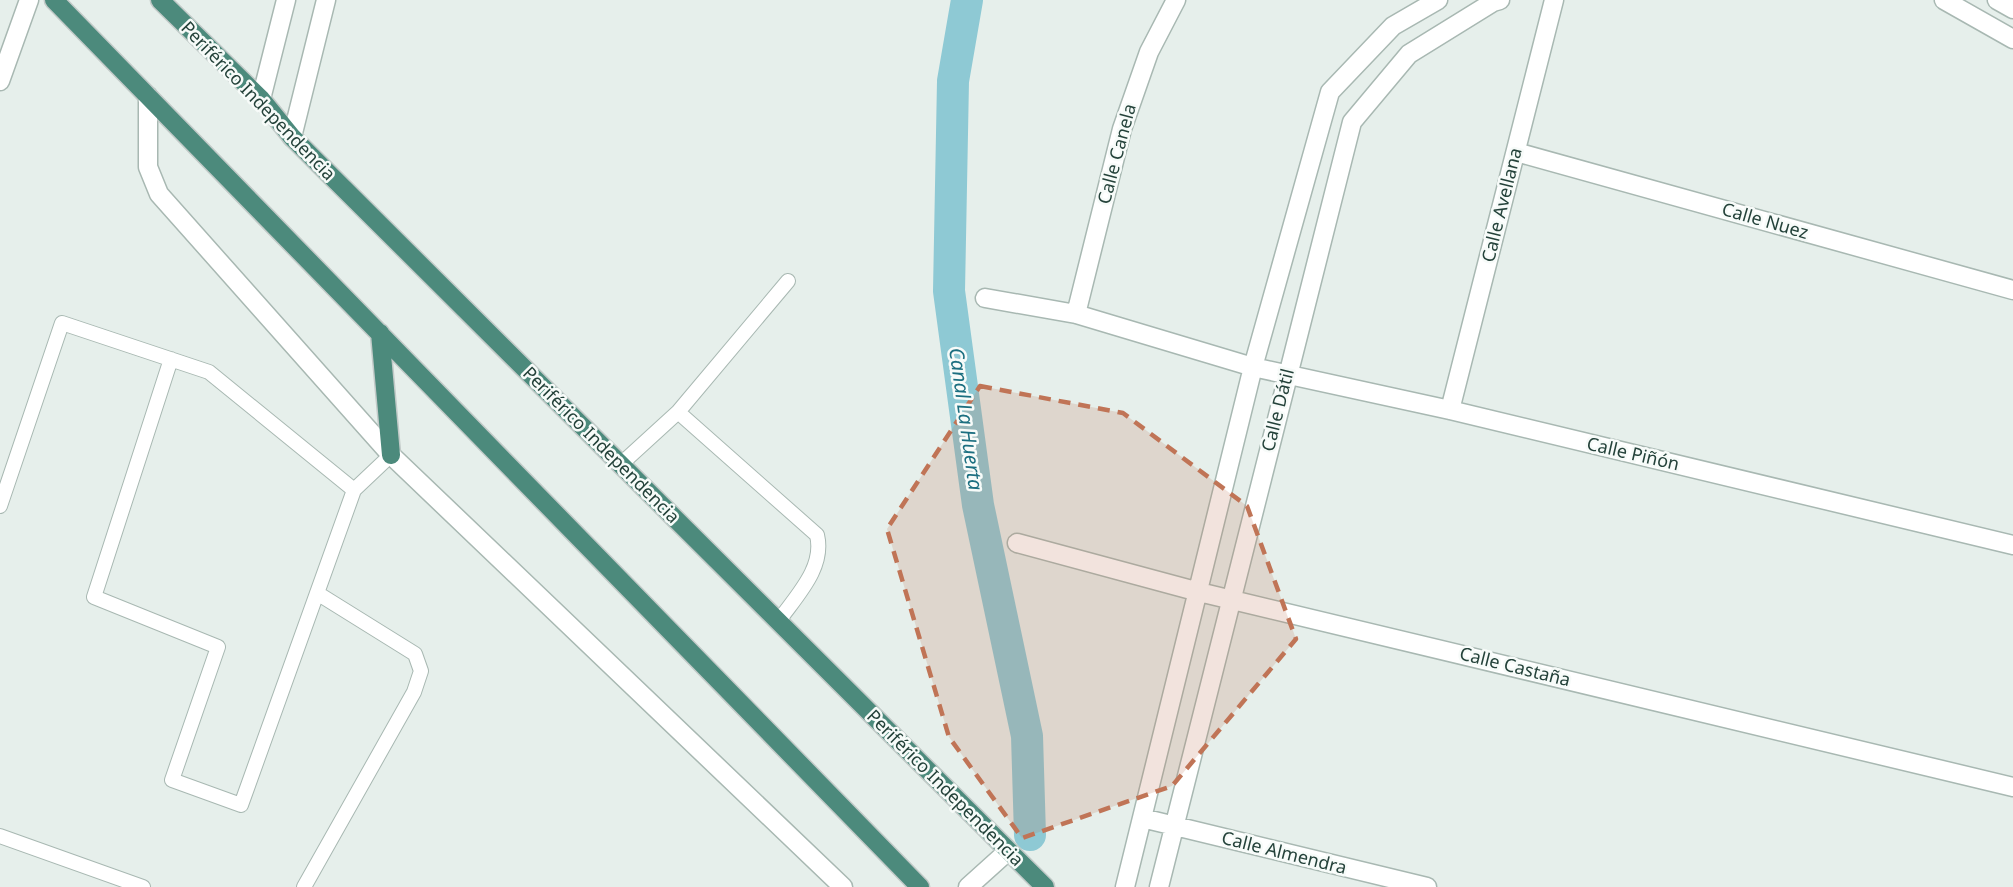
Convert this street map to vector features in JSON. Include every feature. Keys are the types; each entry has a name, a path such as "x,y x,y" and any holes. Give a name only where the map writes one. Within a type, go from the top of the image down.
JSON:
{"highway":[{"path":"54,0 920,887"},
{"name":"Periférico Independencia","path":"160,0 261,99 292,137 1045,887"},
{"path":"380,333 392,455"}],"street":[{"path":"0,81 28,0"},
{"path":"261,99 286,0"},
{"path":"292,137 326,0"},
{"name":"Calle Canela","path":"1076,314 1122,129 1149,52 1176,0"},
{"name":"Calle Dátil","path":"1125,887 1253,366 1330,92 1393,26 1438,0"},
{"name":"Calle Dátil","path":"1159,887 1352,122 1409,54 1492,2 1500,0"},
{"name":"Calle Avellana","path":"1449,410 1554,0"},
{"path":"1944,0 2013,39"},
{"path":"1997,0 2013,9"},
{"path":"148,96 148,167 159,195 392,455 843,887"},
{"name":"Calle Nuez","path":"1516,152 2013,290"},
{"path":"985,298 1076,314 1253,366"},
{"name":"Calle Piñón","path":"1253,366 1449,410 2013,545"},
{"name":"Calle Castaña","path":"1017,543 1199,592 2013,787"},
{"name":"Calle Almendra","path":"1142,818 1426,887"},
{"path":"968,887 1008,851"}],"lane":[{"path":"620,465 678,412 788,281"},
{"path":"0,506 62,323 209,372 354,490"},
{"path":"171,359 94,597 218,647 172,780 241,805 354,490 392,455"},
{"path":"678,412 817,535 818,563 778,622"},
{"path":"304,887 414,692 421,671 416,654 317,593"},
{"path":"0,836 143,887"}],"highlighted area":[{"path":"980,386 1123,413 1247,506 1296,639 1172,786 1022,838 949,737 887,529"}],"waterway":[{"name":"Canal La Huerta","path":"967,0 953,81 949,291 978,505 1027,736 1030,835"}]}
